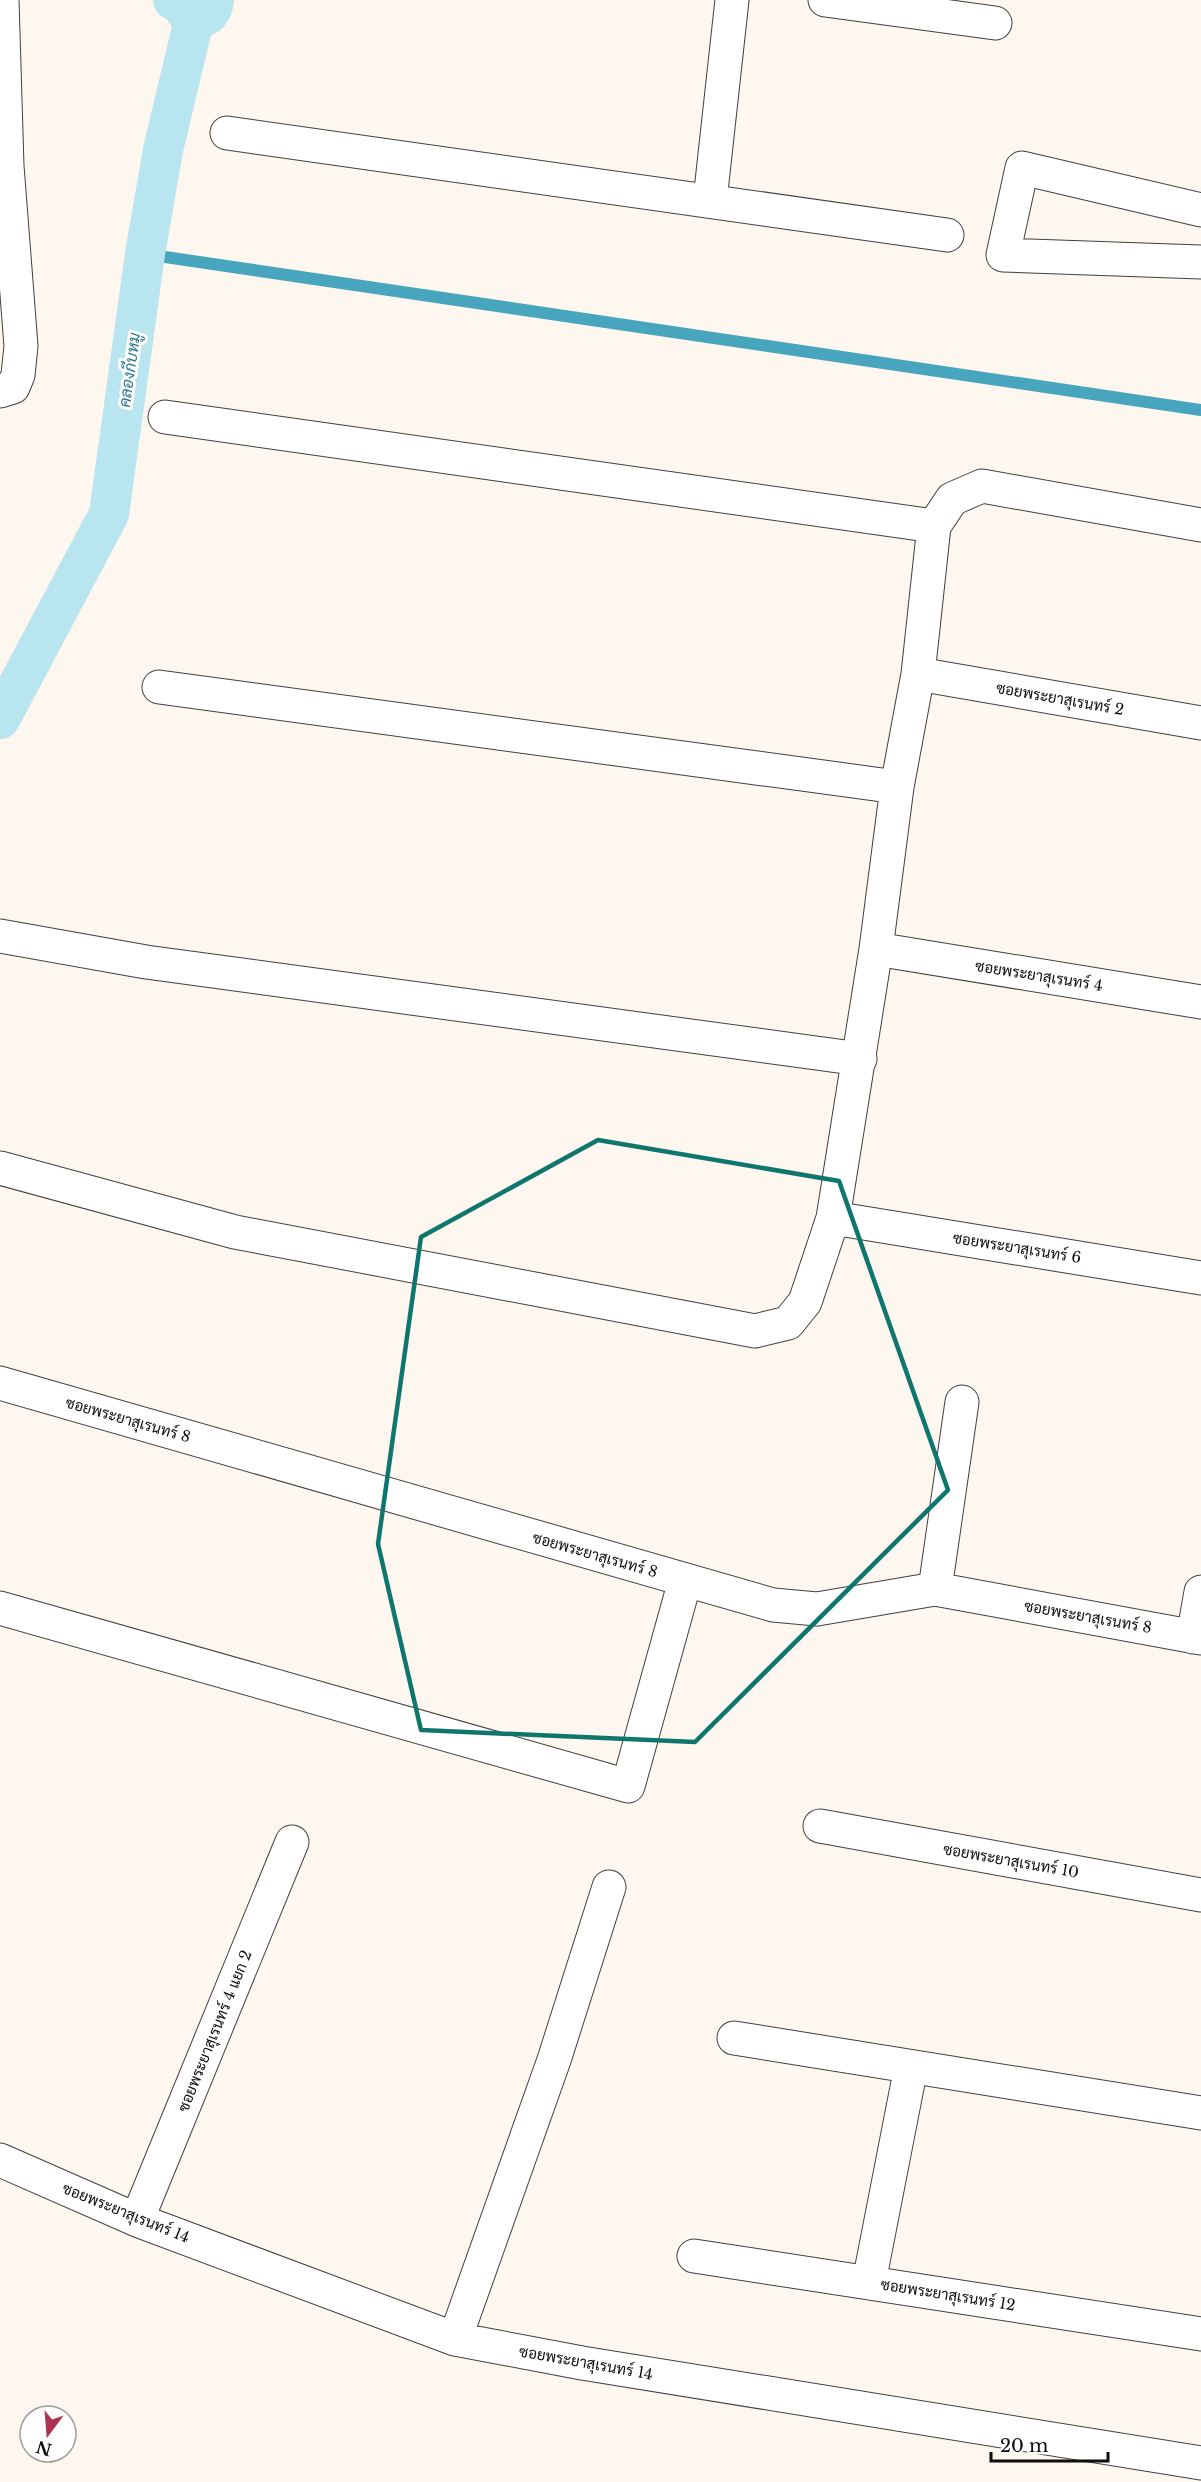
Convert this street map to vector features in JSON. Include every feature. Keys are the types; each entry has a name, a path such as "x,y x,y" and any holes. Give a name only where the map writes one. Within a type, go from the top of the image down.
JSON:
{"street":[{"path":"710,200 732,0"},
{"path":"825,0 995,23"},
{"path":"0,391 13,387 18,375 21,346 7,166 1,5"},
{"path":"227,133 947,235"},
{"path":"1201,210 1022,168 1003,255 1201,262"},
{"path":"165,417 934,526"},
{"path":"0,1168 235,1232 755,1331 788,1323 805,1302 833,1218 860,1059 897,787 918,674 934,526 952,499 982,486 1201,525"},
{"name":"ซอยพระยาสุเรนทร์ 2","path":"918,674 1201,723"},
{"path":"159,687 897,787"},
{"path":"0,936 146,962 860,1059"},
{"name":"ซอยพระยาสุเรนทร์ 4","path":"876,949 1201,1002"},
{"name":"ซอยพระยาสุเรนทร์ 6","path":"833,1218 1201,1278"},
{"name":"ซอยพระยาสุเรนทร์ 8","path":"0,1383 772,1605 817,1609 935,1589 1197,1638"},
{"path":"935,1589 962,1402"},
{"path":"0,1608 628,1786 685,1581"},
{"path":"1197,1638 1201,1592"},
{"name":"ซอยพระยาสุเรนทร์ 10","path":"820,1826 1201,1895"},
{"name":"ซอยพระยาสุเรนทร์ 4 แยก 2","path":"137,2220 292,1842"},
{"path":"455,2339 554,2060 609,1887"},
{"path":"734,2038 1201,2113"},
{"path":"869,2282 911,2067"},
{"name":"ซอยพระยาสุเรนทร์ 14","path":"0,2160 137,2220 455,2339 582,2363 1201,2463"},
{"name":"ซอยพระยาสุเรนทร์ 12","path":"694,2256 1201,2334"}],"highlighted area":[{"path":"598,1140 839,1181 948,1490 695,1742 421,1730 378,1544 421,1237"}],"waterway":[{"name":"คลองกีบหมู","path":"0,719 109,514 145,254 163,150 198,3 173,0"},
{"path":"145,254 1201,410"}]}
